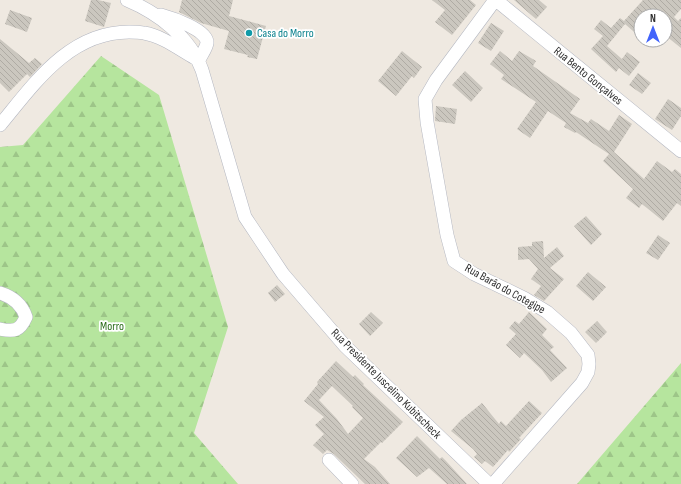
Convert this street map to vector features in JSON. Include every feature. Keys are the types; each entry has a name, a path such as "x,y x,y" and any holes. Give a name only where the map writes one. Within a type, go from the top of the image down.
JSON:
{"street":[{"name":"Rua Presidente Juscelino Kubitscheck","path":"127,0 153,13 176,20 205,36 207,43 206,48 198,60"},
{"name":"Rua Bento Gonçalves","path":"495,0 680,148"},
{"name":"Rua Barão do Cotegipe","path":"493,484 582,383 588,372 589,364 588,355 571,333 547,312 524,298 474,274 454,260 447,235 427,122 425,99 436,80 495,0"},
{"name":"Rua Presidente Juscelino Kubitscheck","path":"153,13 181,37 193,51 198,60 245,217 283,274 345,346 488,484"},
{"path":"0,125 37,81 55,63 74,48 93,39 117,32 144,32 159,37 198,60"},
{"path":"0,293 17,302 23,309 26,317 22,326 15,330 0,329"},
{"path":"329,460 352,484"}],"green space":[{"name":"Morro","path":"101,56 159,95 228,327 194,433 238,484 0,484 0,147 23,145"},
{"path":"681,363 681,484 577,484"}],"building":[{"path":"91,0 111,3 104,27 85,21"},
{"path":"182,0 233,0 229,16 266,26 257,59 247,57 248,55 224,49 229,31 201,23 179,12"},
{"path":"432,0 470,0 476,5 452,35 435,22 445,10"},
{"path":"514,0 539,0 547,7 536,19"},
{"path":"643,0 681,0 681,9 674,17 678,21 681,18 681,48 673,42 673,8 636,8"},
{"path":"10,10 32,18 27,32 5,24"},
{"path":"633,11 633,31 625,24 607,46 622,59 627,52 640,62 629,76 619,68 616,72 591,49 603,36 594,29 601,20 611,28 620,18 624,21"},
{"path":"491,23 504,31 491,51 478,43"},
{"path":"0,39 29,63 35,58 42,64 30,77 27,74 9,92 0,83"},
{"path":"402,51 422,67 414,78 412,76 396,96 378,81"},
{"path":"500,51 512,61 519,51 536,61 533,66 580,99 570,113 588,123 591,119 609,131 619,115 632,124 614,152 644,179 657,161 672,172 675,169 681,174 681,206 677,203 663,221 642,204 639,208 626,198 633,189 603,161 609,154 576,132 575,133 564,127 566,123 548,111 530,138 517,129 536,102 501,79 504,75 490,64"},
{"path":"465,71 483,88 471,102 452,85"},
{"path":"638,73 651,83 642,94 629,85"},
{"path":"668,99 681,108 681,116 672,130 655,119"},
{"path":"436,106 457,109 455,124 435,121"},
{"path":"586,216 602,234 591,245 574,226"},
{"path":"658,235 670,243 658,260 646,253"},
{"path":"543,241 544,258 557,247 564,256 550,268 564,279 544,301 534,295 541,286 531,279 538,269 529,259 518,260 518,247 532,246 532,242"},
{"path":"588,272 606,287 593,301 576,286"},
{"path":"277,285 285,294 275,302 268,293"},
{"path":"371,312 383,323 370,336 359,324"},
{"path":"529,312 547,329 542,335 554,347 550,350 567,368 551,382 542,370 524,353 520,358 506,345 516,334 509,328 515,321 519,324"},
{"path":"597,321 607,332 596,343 585,332"},
{"path":"336,361 353,377 355,375 364,384 363,385 403,422 364,459 375,467 390,484 365,484 334,454 327,450 323,454 313,445 324,434 315,425 324,417 304,401 318,384 317,382","holes":["332,386 353,406 352,407 363,418 348,434 337,419 319,400"]},
{"path":"529,401 542,413 519,438 521,439 509,452 508,450 493,467 485,461 482,464 474,457 477,454 473,449 451,431 461,420 482,403 499,424 501,421 506,426"},
{"path":"417,436 440,459 442,457 467,484 447,484 429,468 417,477 396,458"}],"place":[{"name":"Casa do Morro","path":"249,33"}]}
